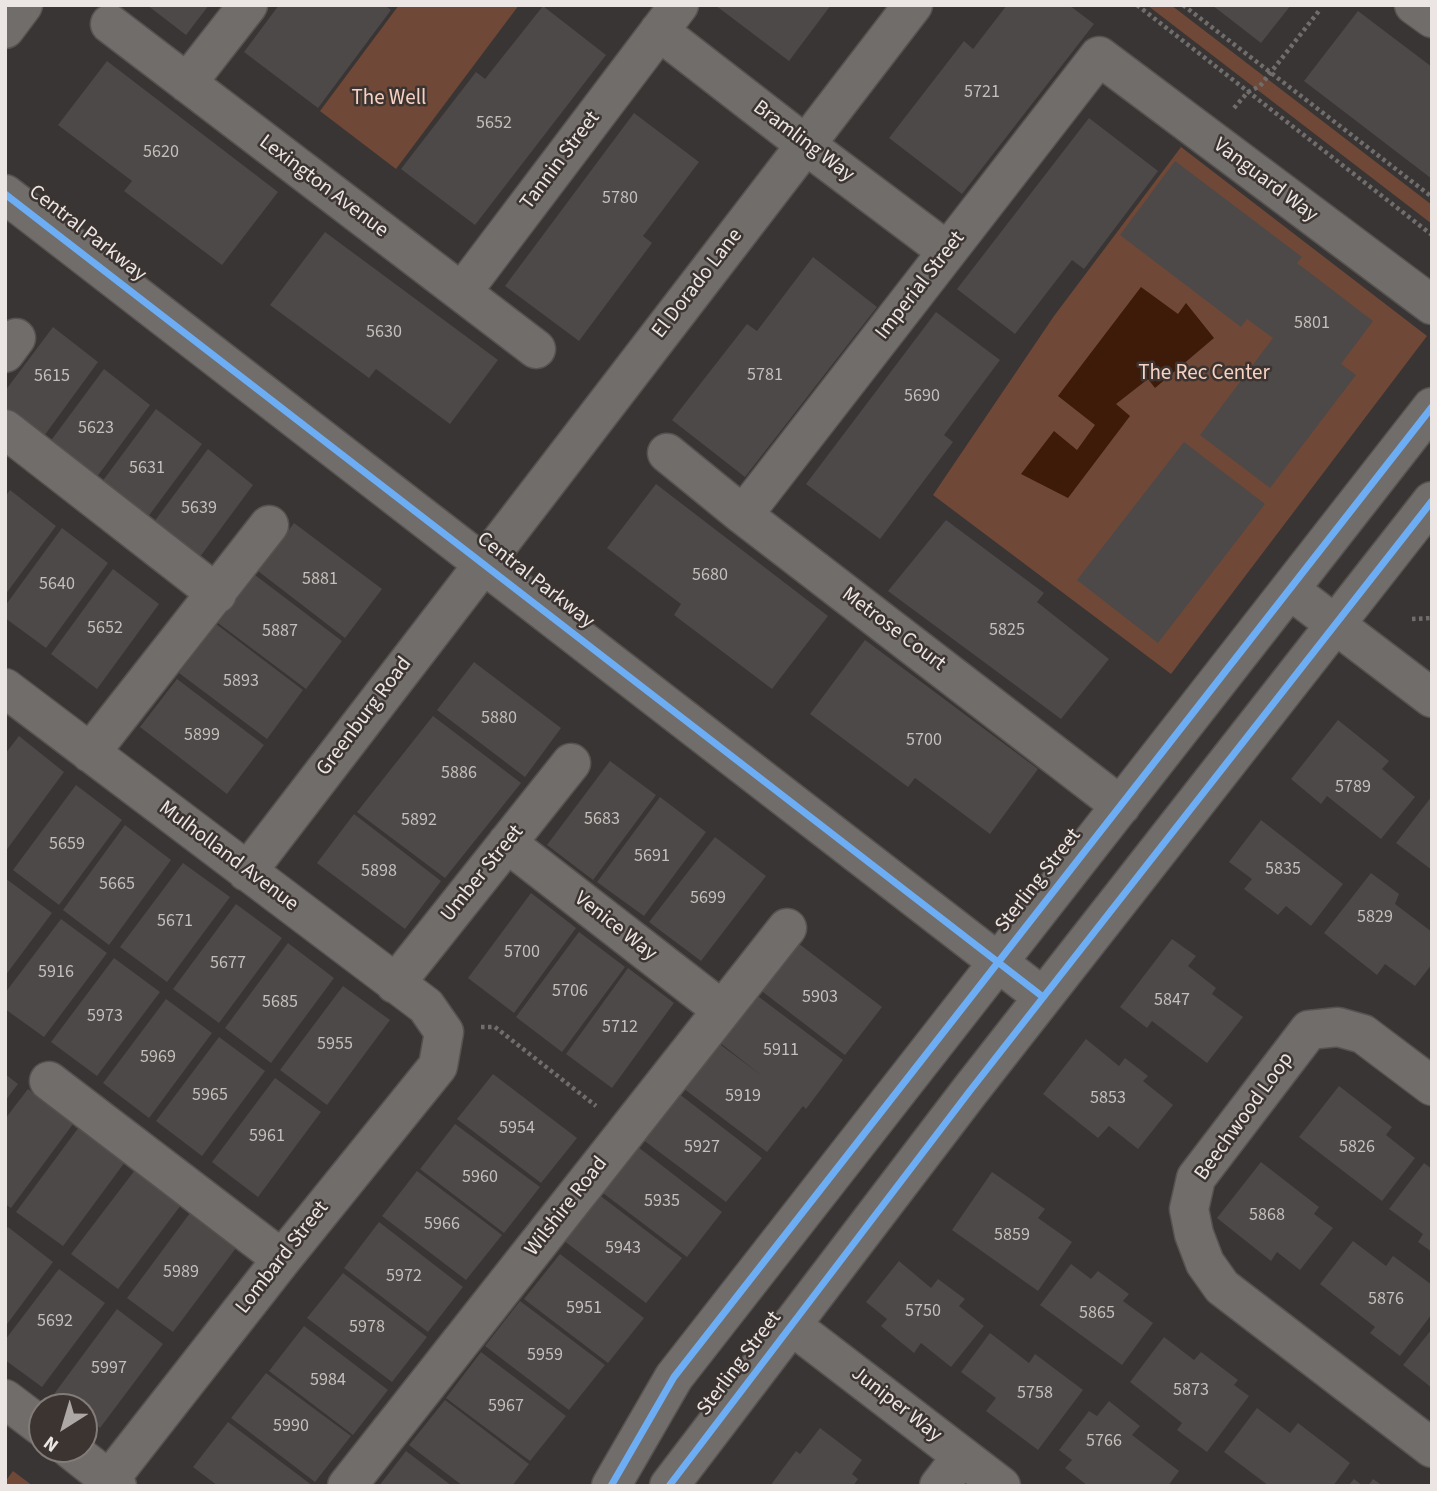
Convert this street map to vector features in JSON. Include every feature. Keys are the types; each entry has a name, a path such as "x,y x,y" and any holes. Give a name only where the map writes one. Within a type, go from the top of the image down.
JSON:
{"street":[{"path":"5,29 23,5"},
{"path":"187,83 248,5"},
{"name":"El Dorado Lane","path":"482,563 913,5"},
{"path":"1414,5 1432,19"},
{"name":"Bramling Way","path":"669,18 806,145 947,251"},
{"name":"Tannin Street","path":"462,292 669,18"},
{"name":"Lexington Avenue","path":"110,24 536,349"},
{"name":"Imperial Street","path":"743,515 1098,56"},
{"name":"Vanguard Way","path":"1098,56 1432,305"},
{"name":"Central Parkway","path":"5,194 1043,997"},
{"name":"Sterling Street","path":"611,1486 674,1377 1432,407"},
{"path":"5,429 217,594"},
{"name":"Metrose Court","path":"667,453 743,515 1121,806"},
{"name":"Sterling Street","path":"670,1486 1043,997 1432,501"},
{"path":"90,753 269,525"},
{"name":"Greenburg Road","path":"247,872 482,563"},
{"path":"1290,590 1432,698"},
{"name":"Mulholland Avenue","path":"5,688 426,1006 444,1032"},
{"name":"Umber Street","path":"395,984 571,763"},
{"name":"Venice Way","path":"507,843 722,1010"},
{"name":"Wilshire Road","path":"347,1486 787,928"},
{"name":"Beechwood Loop","path":"1432,1086 1363,1034 1338,1027 1309,1030 1196,1178 1189,1209 1194,1234 1205,1263 1222,1287 1432,1448"},
{"name":"Lombard Street","path":"113,1483 282,1259 438,1066 444,1032"},
{"path":"49,1081 282,1259"},
{"name":"Juniper Way","path":"791,1325 951,1471 1001,1486"},
{"path":"5,1399 28,1416"},
{"path":"88,1463 113,1483"}],"path":[{"path":"1137,5 1432,234"},
{"path":"1183,5 1432,197"},
{"path":"1226,117 1248,92 1260,86 1319,11"},
{"path":"1412,619 1432,618"},
{"path":"444,1032 495,1027 627,1130"}],"green space":[{"name":"The Well","path":"399,5 519,5 396,169 320,111"},
{"path":"1147,5 1171,5 1432,205 1432,224"},
{"name":"The Rec Center","path":"1181,147 1427,336 1171,674 933,495 1054,316"},
{"path":"13,1471 33,1486 5,1486"}],"shaded area":[{"path":"1141,287 1178,314 1186,303 1214,338 1155,388 1148,379 1116,404 1130,416 1068,498 1021,474 1054,431 1077,450 1095,425 1058,396"}],"building":[{"path":"147,5 209,5 186,35"},
{"path":"279,5 384,5 391,10 318,108 244,52"},
{"path":"715,5 831,5 789,61"},
{"path":"1007,5 1069,5 1094,24 962,194 889,138 964,41 973,49"},
{"path":"1212,5 1291,5 1261,43"},
{"path":"543,6 606,55 475,225 401,169 476,72 485,79"},
{"path":"1358,11 1432,67 1432,179 1304,81"},
{"path":"107,61 278,192 222,265 124,191 132,181 58,125"},
{"path":"634,113 699,162 643,236 652,243 579,341 505,286"},
{"path":"1089,118 1158,171 1084,269 1072,260 1015,334 957,289"},
{"path":"1175,161 1302,257 1297,263 1373,321 1341,364 1356,375 1270,488 1200,435 1273,338 1247,319 1241,327 1120,235"},
{"path":"325,232 498,360 450,424 376,369 369,378 270,305"},
{"path":"813,257 877,307 745,477 672,420 747,324 757,331"},
{"path":"936,312 1000,360 944,435 953,442 880,539 806,484"},
{"path":"53,327 98,362 36,447 5,423 5,391"},
{"path":"104,369 150,405 88,489 41,454"},
{"path":"156,409 202,444 139,529 93,494"},
{"path":"1184,442 1265,504 1158,643 1077,580"},
{"path":"208,449 253,485 191,569 145,534"},
{"path":"656,484 828,616 772,689 674,615 681,604 607,548"},
{"path":"10,490 56,526 5,595 5,497"},
{"path":"946,520 1044,593 1037,602 1109,659 1061,719 888,591"},
{"path":"294,523 382,589 345,638 258,571"},
{"path":"62,528 108,563 46,648 5,618 5,606"},
{"path":"113,569 159,604 97,689 51,654"},
{"path":"255,575 342,641 306,689 218,623"},
{"path":"216,624 303,690 267,739 179,673"},
{"path":"865,640 1038,769 990,834 915,778 908,787 810,714"},
{"path":"474,662 561,728 525,777 437,710"},
{"path":"177,679 264,745 227,794 140,727"},
{"path":"433,716 521,783 445,878 357,812"},
{"path":"1338,720 1389,761 1382,769 1415,797 1381,839 1327,796 1321,804 1291,779"},
{"path":"19,736 64,772 5,852 5,754"},
{"path":"610,761 656,795 593,880 547,845"},
{"path":"76,785 122,820 59,905 13,870"},
{"path":"1432,796 1432,870 1396,843"},
{"path":"660,797 706,832 644,916 597,882"},
{"path":"354,814 441,881 405,929 317,863"},
{"path":"1261,820 1343,884 1311,926 1286,906 1278,915 1244,889 1252,879 1229,862"},
{"path":"125,825 171,860 109,945 63,910"},
{"path":"715,837 766,876 701,961 649,922"},
{"path":"183,863 230,897 167,982 120,947"},
{"path":"1371,873 1399,894 1395,904 1432,932 1432,964 1415,986 1385,964 1377,975 1324,933"},
{"path":"5,878 52,913 5,976"},
{"path":"531,893 576,928 514,1013 468,978"},
{"path":"236,904 282,938 219,1023 173,989"},
{"path":"61,919 107,953 44,1037 5,1009 5,993"},
{"path":"579,932 625,967 562,1052 516,1017"},
{"path":"1172,939 1196,956 1188,966 1216,988 1212,994 1243,1017 1207,1063 1152,1021 1147,1028 1120,1007"},
{"path":"794,940 882,1007 845,1055 759,989"},
{"path":"288,943 334,978 271,1063 225,1028"},
{"path":"114,958 160,992 97,1076 51,1042"},
{"path":"628,968 674,1003 612,1088 566,1054"},
{"path":"343,986 390,1020 327,1105 280,1070"},
{"path":"755,994 843,1060 806,1109 803,1106 767,1152 683,1088 718,1043 761,1075 719,1042"},
{"path":"166,999 212,1033 149,1118 103,1083"},
{"path":"219,1037 265,1071 202,1156 156,1121"},
{"path":"1086,1039 1119,1066 1125,1058 1148,1076 1143,1081 1173,1105 1138,1149 1109,1126 1098,1138 1043,1094"},
{"path":"5,1074 18,1084 5,1101"},
{"path":"493,1074 577,1138 541,1183 457,1119"},
{"path":"275,1078 321,1112 258,1197 212,1162"},
{"path":"1339,1086 1392,1127 1386,1135 1415,1158 1382,1201 1299,1137"},
{"path":"28,1089 73,1124 11,1208 5,1204 5,1119"},
{"path":"678,1093 762,1158 726,1202 642,1139"},
{"path":"455,1124 540,1187 504,1233 420,1169"},
{"path":"79,1127 125,1162 63,1246 16,1212"},
{"path":"638,1147 722,1212 687,1257 603,1193"},
{"path":"1261,1162 1319,1207 1314,1214 1333,1228 1300,1270 1277,1252 1271,1261 1217,1218"},
{"path":"1424,1163 1432,1169 1432,1252 1418,1242 1423,1234 1389,1209"},
{"path":"135,1170 181,1205 118,1289 71,1254"},
{"path":"417,1171 502,1235 466,1280 382,1216"},
{"path":"992,1172 1045,1209 1038,1218 1072,1242 1038,1291 952,1230"},
{"path":"598,1194 682,1258 646,1303 563,1240"},
{"path":"190,1213 236,1248 173,1332 127,1298"},
{"path":"379,1222 463,1287 428,1332 344,1268"},
{"path":"8,1227 53,1262 5,1327 5,1230"},
{"path":"1353,1241 1386,1266 1393,1256 1432,1285 1432,1314 1400,1356 1370,1333 1375,1327 1320,1284"},
{"path":"560,1254 644,1318 608,1363 524,1299"},
{"path":"899,1261 931,1288 938,1279 965,1299 959,1306 984,1326 951,1367 921,1343 914,1353 881,1326 887,1319 866,1302"},
{"path":"1071,1264 1091,1279 1098,1271 1129,1294 1123,1301 1153,1323 1122,1365 1040,1305"},
{"path":"59,1269 105,1303 42,1387 5,1360 5,1340"},
{"path":"343,1273 427,1337 392,1382 307,1318"},
{"path":"520,1301 605,1365 569,1410 485,1346"},
{"path":"117,1309 163,1344 100,1428 98,1393 55,1393"},
{"path":"304,1326 388,1390 353,1435 269,1371"},
{"path":"1432,1329 1432,1388 1403,1365"},
{"path":"990,1333 1029,1363 1035,1354 1083,1390 1038,1450 986,1411 996,1398 961,1372"},
{"path":"1164,1337 1194,1360 1201,1352 1238,1380 1234,1385 1249,1396 1207,1452 1177,1430 1182,1423 1130,1382"},
{"path":"481,1352 566,1416 530,1461 446,1398"},
{"path":"266,1373 351,1436 315,1482 231,1418"},
{"path":"445,1400 529,1464 512,1486 463,1486 409,1445"},
{"path":"1109,1401 1140,1426 1132,1435 1179,1471 1168,1486 1088,1486 1065,1468 1072,1460 1059,1450 1089,1411 1097,1416"},
{"path":"1257,1408 1290,1433 1298,1423 1350,1463 1333,1486 1269,1486 1224,1452"},
{"path":"228,1422 313,1486 218,1486 193,1467"},
{"path":"820,1428 862,1460 852,1474 858,1479 853,1486 770,1486 796,1451 800,1454"},
{"path":"406,1451 452,1486 379,1486"},
{"path":"1354,1479 1363,1486 1348,1486"},
{"path":"1373,1479 1383,1486 1368,1486"}],"cycle path":[{"path":"5,194 1043,997"},
{"path":"611,1486 674,1377 1432,407"},
{"path":"669,1486 969,1092 1432,501"}]}
